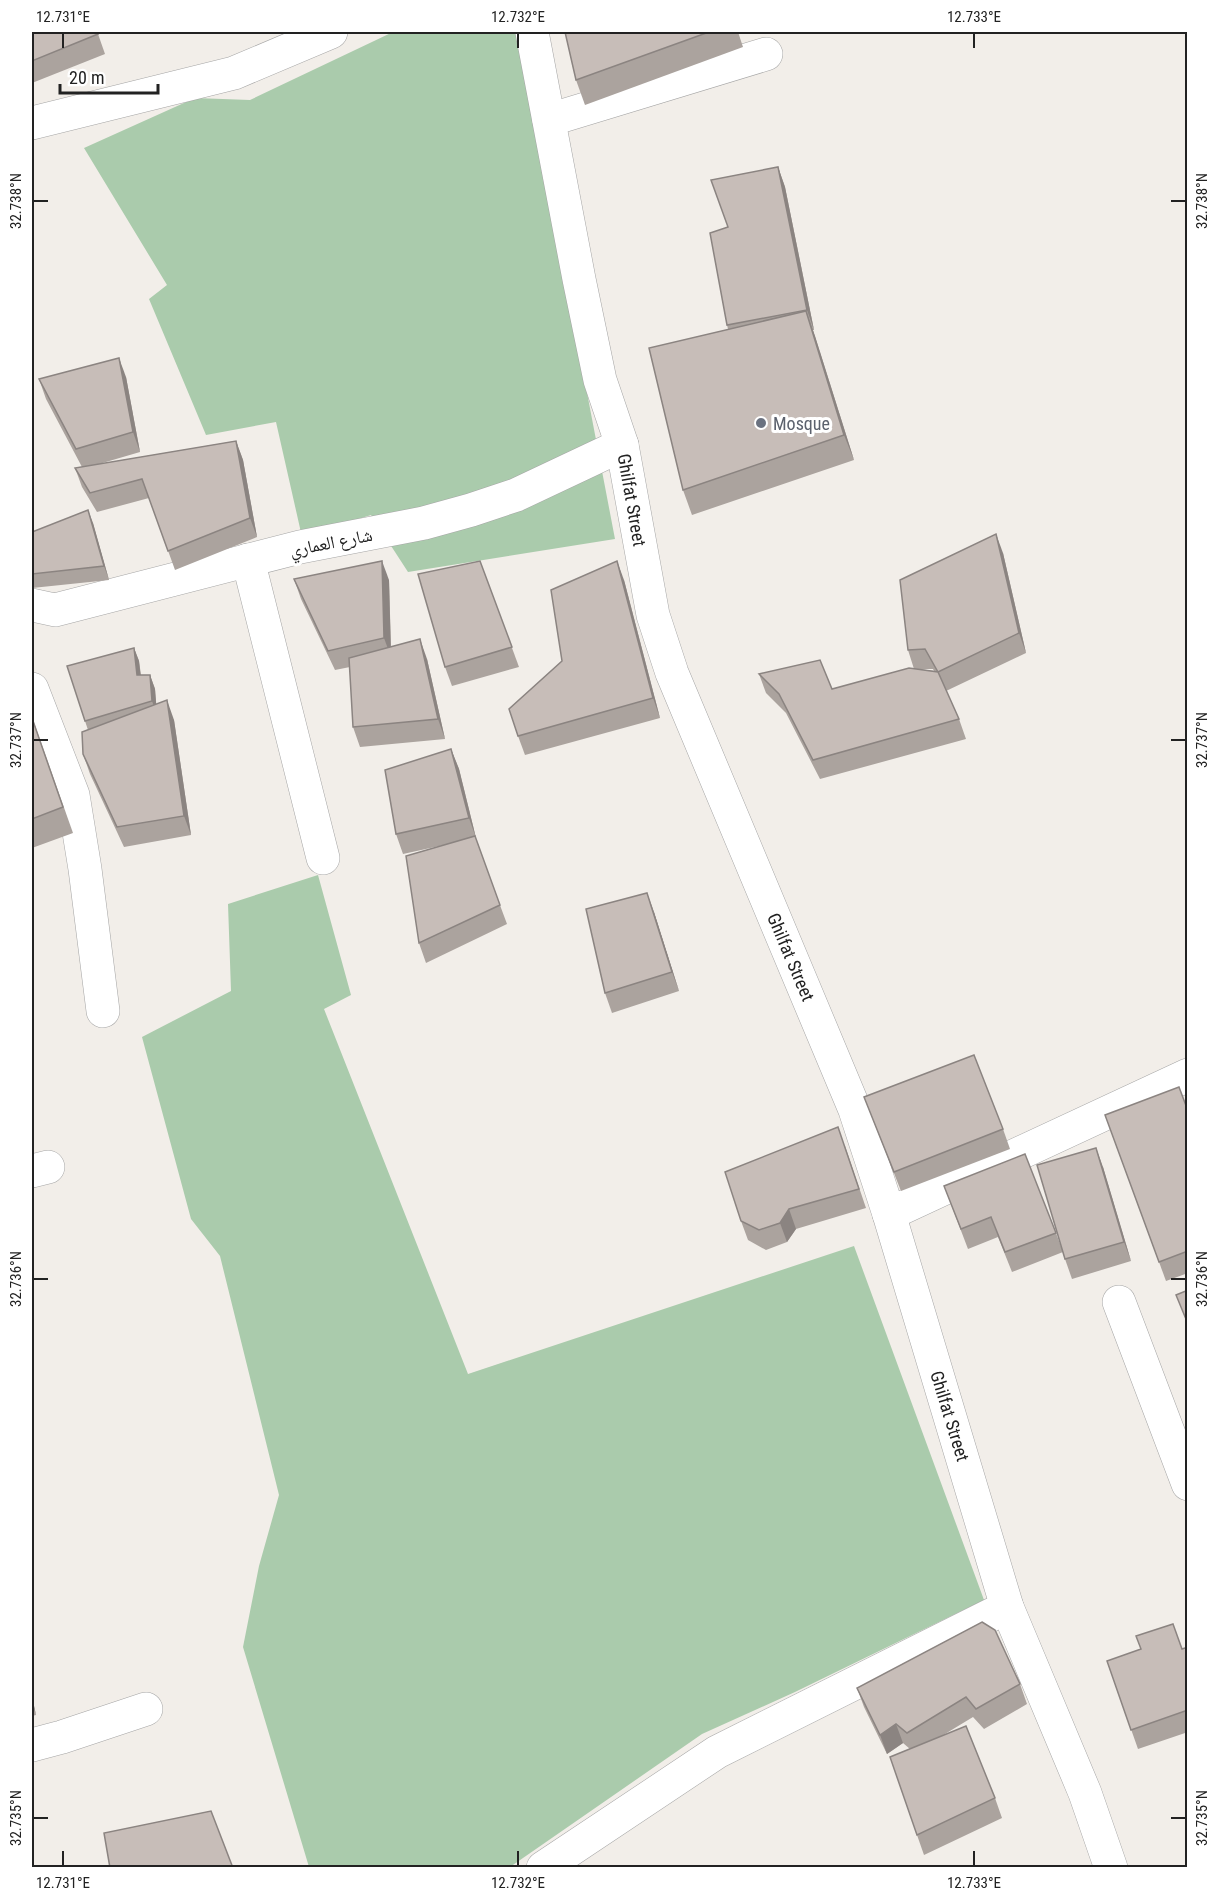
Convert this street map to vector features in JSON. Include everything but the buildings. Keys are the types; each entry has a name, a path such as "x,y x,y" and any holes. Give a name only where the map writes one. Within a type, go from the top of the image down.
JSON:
{"street":[{"path":"32,123 234,73 331,32"},
{"name":"Ghilfat Street","path":"531,32 600,380 622,445 653,615 672,673 855,1110 889,1214 1007,1607 1085,1793 1111,1868"},
{"path":"549,120 766,54"},
{"name":"شارع العماري","path":"32,605 55,610 300,547 424,523 516,495 622,445"},
{"path":"248,560 323,858"},
{"path":"32,689 73,795 103,1011"},
{"path":"889,1214 1188,1075"},
{"path":"1119,1302 1188,1484"},
{"path":"561,1862 717,1752 1007,1607"},
{"path":"32,1745 146,1709"}],"green space":[{"path":"393,32 518,32 615,539 408,572 371,515 302,537 276,422 206,435 149,299 167,285 84,148 195,98 250,100"},
{"path":"318,875 351,995 324,1009 468,1374 854,1246 984,1600 795,1692 702,1734 510,1867 309,1867 243,1647 259,1566 279,1495 220,1256 191,1219 142,1037 231,991 228,904"}],"place":[{"name":"Mosque","path":"761,423"}]}
